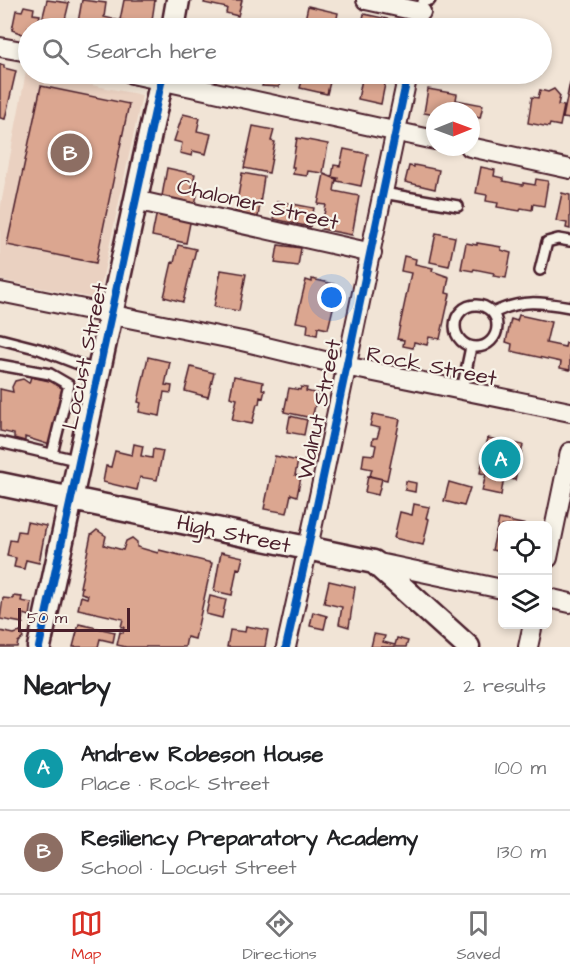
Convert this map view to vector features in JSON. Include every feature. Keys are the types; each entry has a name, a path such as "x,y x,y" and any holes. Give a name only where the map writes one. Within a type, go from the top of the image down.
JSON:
{"street":[{"path":"174,18 178,0"},
{"path":"366,0 423,9"},
{"path":"0,46 18,50"},
{"name":"Locust Street","path":"39,647 160,84"},
{"path":"196,84 426,138"},
{"name":"Walnut Street","path":"286,647 345,366 372,253 406,84"},
{"path":"480,149 570,169"},
{"name":"Chaloner Street","path":"135,200 372,253"},
{"name":"Rock Street","path":"0,292 242,341 345,366 570,412"},
{"path":"552,539 570,452"},
{"name":"High Street","path":"0,484 498,588"},
{"path":"374,562 468,647"},
{"path":"552,599 570,603"},
{"path":"528,647 532,629"}],"lane":[{"path":"383,193 458,206"},
{"path":"540,270 547,242 558,239 570,241"},
{"path":"493,313 520,303 540,302 570,307"},
{"path":"468,306 488,308 493,313 497,327 492,341 479,347 471,347 460,340 455,328 458,315 468,306"},
{"path":"0,339 39,349 99,372"},
{"path":"462,390 471,347"},
{"path":"0,365 50,374 69,386 52,454"},
{"path":"0,442 80,461"}],"shaded area":[{"path":"24,84 87,84 142,95 98,299 0,280 0,210"}],"building":[{"path":"47,0 69,3 65,18 42,18"},
{"path":"82,0 106,3 104,17 108,18 79,18"},
{"path":"124,0 155,0 152,18 120,18"},
{"path":"205,0 242,0 238,16 226,13 227,8 204,3"},
{"path":"24,6 34,8 33,14 40,15 39,18 18,18 18,32 12,30 16,10 22,11"},
{"path":"308,6 338,13 337,18 305,18"},
{"path":"364,14 383,18 363,18"},
{"path":"0,64 4,65 4,68 16,71 5,119 0,118"},
{"path":"570,82 570,119 563,118"},
{"path":"263,84 280,84 279,87 262,86"},
{"path":"301,84 330,84 327,94 300,88"},
{"path":"361,84 385,84 381,104 358,99"},
{"path":"41,86 129,104 96,263 7,245"},
{"path":"428,89 457,94 456,100 467,102 426,102 426,113 424,113"},
{"path":"554,89 560,96 558,105 564,106 560,126 550,124 549,127 528,123 532,97 538,98 540,90 548,92"},
{"path":"183,114 200,118 197,131 211,134 206,154 193,151 192,156 180,153 182,143 174,141"},
{"path":"253,126 274,130 271,141 275,142 269,173 244,168"},
{"path":"297,138 328,144 323,173 308,171 307,176 293,174"},
{"path":"344,149 368,154 361,186 337,181 338,178 332,177 334,165 340,166"},
{"path":"414,165 439,170 435,189 405,182 409,166 414,167"},
{"path":"481,167 495,170 494,176 503,178 503,181 535,185 536,179 548,181 544,206 533,204 532,210 521,208 520,211 497,207 498,203 486,201 487,195 476,193"},
{"path":"167,168 195,174 191,193 197,195 195,205 163,199"},
{"path":"242,173 264,177 258,217 235,214"},
{"path":"324,174 336,179 334,191 359,196 352,235 321,229 326,205 318,204"},
{"path":"562,193 570,195 570,229 566,228 567,223 556,221"},
{"path":"277,201 314,208 310,227 274,219"},
{"path":"157,211 191,218 186,243 152,236"},
{"path":"436,233 455,237 449,266 430,262"},
{"path":"466,243 501,247 501,250 511,253 506,278 474,269 473,271 461,269"},
{"path":"178,245 196,249 183,302 164,297"},
{"path":"278,245 301,248 298,266 275,263"},
{"path":"404,256 416,259 415,264 433,268 432,271 449,277 446,293 450,294 440,339 429,337 427,345 414,342 413,348 403,346 404,340 397,339 411,273 401,271"},
{"path":"221,270 246,274 239,311 214,307"},
{"path":"312,279 334,284 331,299 335,300 328,329 318,327 317,335 307,333 308,324 296,322 306,280 312,282"},
{"path":"519,315 551,322 546,343 565,347 566,343 570,344 570,370 560,368 561,362 511,351 512,344 506,342 511,319 517,321"},
{"path":"148,357 170,362 165,385 172,386 171,393 164,392 160,416 139,412 141,403 138,402"},
{"path":"191,367 214,373 208,397 185,391"},
{"path":"234,376 263,382 262,389 265,390 263,398 260,397 259,404 257,404 252,424 232,420 237,399 230,397"},
{"path":"31,377 63,384 50,445 25,437 25,441 14,438 14,434 0,431 0,389 13,392 12,387 15,381 23,379 29,383"},
{"path":"301,387 318,394 312,418 284,412 289,388 300,390"},
{"path":"373,414 400,419 387,480 370,476 372,469 362,467 364,454 374,455 376,445 372,444 373,438 377,438 380,428 370,426"},
{"path":"290,416 307,420 304,435 287,432"},
{"path":"488,438 523,445 515,480 504,477 501,495 482,491 486,474 480,473"},
{"path":"134,444 143,446 141,456 152,458 153,449 163,451 157,480 140,477 137,490 103,482 106,466 111,467 115,451 132,455"},
{"path":"275,456 298,461 295,475 301,477 297,496 291,494 287,513 264,509"},
{"path":"368,476 382,479 378,495 365,492"},
{"path":"406,481 416,483 415,492 405,490"},
{"path":"449,482 470,488 464,506 444,501"},
{"path":"414,504 429,507 426,518 429,519 423,545 394,538 400,512 412,515"},
{"path":"27,522 46,526 39,563 26,560 24,569 14,567 16,558 7,556 10,540 16,541 18,531 25,532"},
{"path":"498,523 498,551 492,550"},
{"path":"97,530 106,536 104,545 123,550 126,541 132,538 137,542 137,547 212,563 195,639 187,637 185,647 117,645 120,632 123,633 124,627 121,627 123,619 78,609 81,596 87,598 88,595 81,593 82,587 80,587 91,535"},
{"path":"221,552 243,557 240,569 237,568 232,595 214,591"},
{"path":"329,581 355,587 349,627 339,624 342,607 324,603"},
{"path":"13,596 22,597 21,601 32,603 30,616 24,614 23,623 0,619 3,598 13,599"},
{"path":"210,596 226,600 222,618 206,614"},
{"path":"313,612 327,616 324,629 310,626"},
{"path":"79,624 115,632 113,642 100,639 98,647 73,647"},
{"path":"246,626 268,630 265,647 227,647 230,630 245,632"},
{"path":"0,631 14,634 20,632 23,638 18,642 17,647 0,647"},
{"path":"374,634 385,636 383,642 395,645 397,638 408,641 406,647 371,647"}],"cycle path":[{"path":"39,647 161,84"},
{"path":"286,647 406,84"}],"place":[{"name":"Resiliency Preparatory Academy","path":"70,153"},
{"name":"Andrew Robeson House","path":"501,459"}]}
